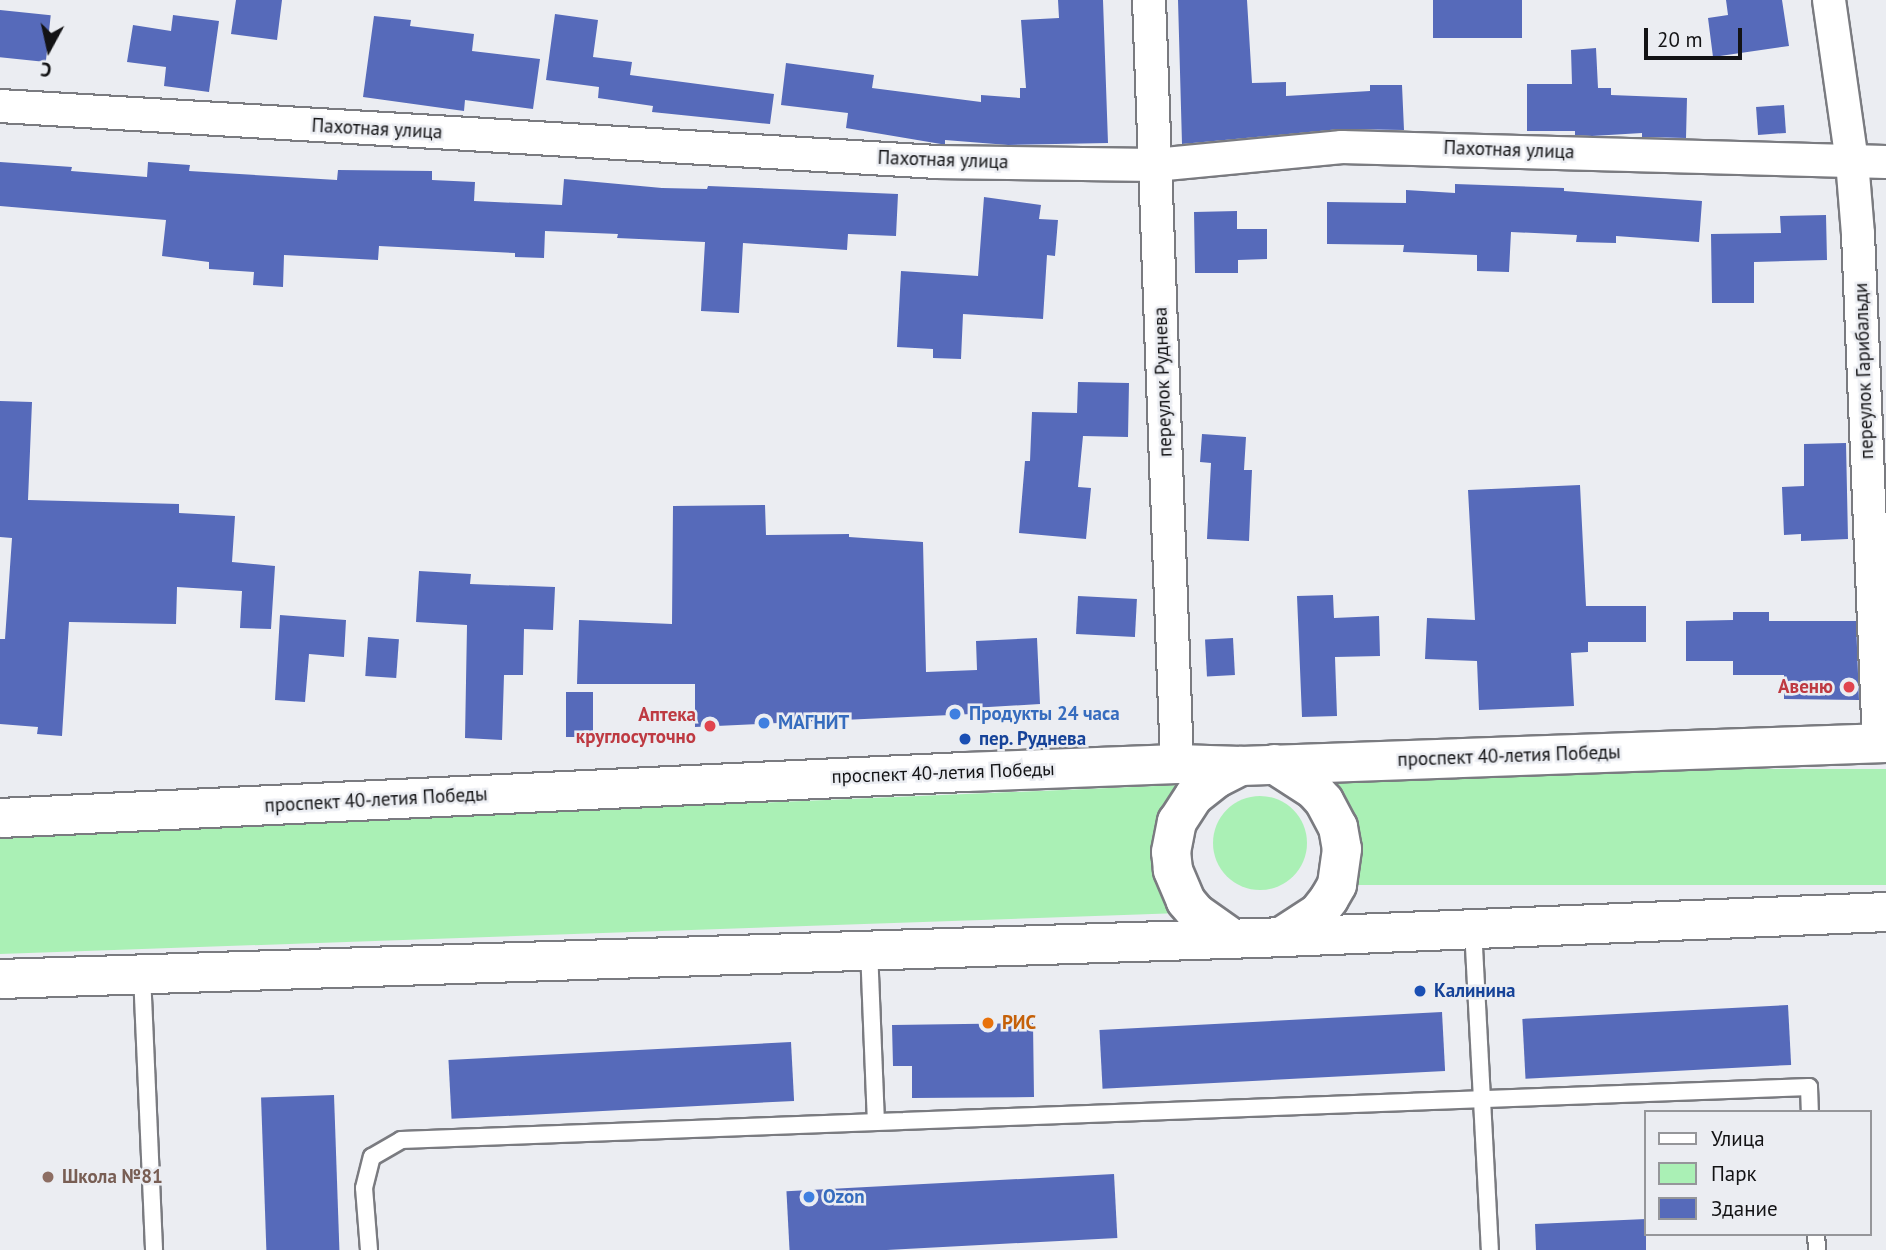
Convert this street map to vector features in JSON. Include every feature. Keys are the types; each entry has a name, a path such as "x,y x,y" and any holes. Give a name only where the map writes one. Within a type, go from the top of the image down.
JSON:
{"main road":[{"name":"проспект 40-летия Победы","path":"0,818 1177,764 1258,765 1882,743"},
{"path":"1233,939 1196,913 1186,901 1173,870 1171,852 1177,822 1194,796 1217,778 1258,765 1314,790 1324,801 1338,827 1342,849 1336,885 1329,899 1318,913 1281,937"},
{"path":"0,979 1233,939 1886,912"}],"street":[{"name":"переулок Руднева","path":"1149,0 1177,764"},
{"name":"переулок Гарибальди","path":"1829,0 1852,161 1882,743"},
{"name":"Пахотная улица","path":"0,106 936,162 1155,166 1342,147 1886,162"}],"lane":[{"path":"1473,928 1490,1250"},
{"path":"869,949 876,1122"},
{"path":"142,974 154,1250"},
{"path":"369,1250 364,1188 372,1157 401,1140 1809,1087 1810,1110"}],"green space":[{"path":"1334,769 1886,769 1886,885 1334,885"},
{"path":"1179,785 1161,815 1153,845 1159,887 1181,913 0,954 0,835"},
{"path":"1260,796 1278,800 1293,810 1303,825 1307,843 1303,861 1293,876 1278,886 1260,890 1242,886 1227,876 1217,861 1213,843 1217,825 1227,810 1242,800"}],"building":[{"path":"236,0 282,0 277,40 231,34"},
{"path":"1058,0 1103,0 1108,143 1008,145 945,140 945,144 941,144 846,128 848,113 781,105 786,63 874,75 872,88 981,102 981,95 1020,98 1020,88 1026,88 1021,20 1059,18"},
{"path":"1178,0 1247,0 1252,83 1286,82 1286,96 1370,91 1370,85 1402,85 1404,130 1340,129 1182,144"},
{"path":"1433,0 1522,0 1522,38 1433,38"},
{"path":"1726,0 1782,0 1789,46 1713,57 1708,18 1728,15"},
{"path":"0,10 51,15 46,62 0,57"},
{"path":"555,14 598,20 593,57 632,62 630,75 774,94 770,124 652,112 653,106 598,98 599,87 546,80"},
{"path":"173,15 219,21 209,92 164,86 166,67 127,62 133,25 171,31"},
{"path":"374,16 411,20 410,26 474,34 472,51 540,59 533,109 465,100 464,111 363,97"},
{"path":"1596,48 1598,88 1611,88 1611,95 1687,98 1686,138 1642,137 1642,133 1592,136 1575,135 1575,131 1527,131 1527,84 1572,84 1571,50"},
{"path":"1784,105 1786,133 1758,135 1756,107"},
{"path":"0,162 72,167 71,171 147,177 148,162 190,165 189,171 337,180 338,170 432,171 432,180 475,182 474,201 562,205 564,179 662,188 707,189 708,186 898,194 896,236 848,234 847,250 743,243 739,313 701,311 705,242 617,238 618,234 545,231 544,258 515,257 515,253 379,246 378,260 284,255 283,287 253,285 254,272 209,269 209,262 162,256 166,220 0,206"},
{"path":"1455,184 1564,188 1564,191 1702,201 1699,242 1616,236 1616,243 1576,242 1577,235 1511,232 1509,272 1477,271 1477,255 1403,252 1404,245 1327,244 1327,202 1406,203 1406,190 1455,193"},
{"path":"984,197 1041,205 1039,219 1058,220 1055,256 1047,255 1043,319 963,314 961,359 933,358 933,349 897,347 901,271 978,276"},
{"path":"1237,211 1237,229 1267,229 1267,259 1238,260 1238,273 1195,273 1194,212"},
{"path":"1826,215 1827,260 1754,262 1754,303 1712,303 1711,234 1781,233 1780,216"},
{"path":"1078,382 1129,383 1128,437 1083,436 1078,487 1091,488 1086,539 1019,533 1025,461 1030,461 1032,412 1077,413"},
{"path":"0,401 32,402 28,500 179,504 179,513 235,516 232,562 275,566 271,629 240,628 242,591 177,587 176,624 69,622 62,736 37,734 38,727 0,724 0,639 5,639 12,538 0,537"},
{"path":"1202,434 1246,437 1244,470 1252,470 1249,541 1207,539 1211,463 1200,462"},
{"path":"1846,443 1848,539 1801,541 1801,534 1784,535 1782,487 1804,486 1804,444"},
{"path":"1580,485 1586,606 1646,606 1646,642 1588,642 1588,652 1571,653 1574,706 1479,710 1477,661 1425,659 1427,618 1475,620 1468,490"},
{"path":"765,505 766,535 849,534 849,537 923,542 926,672 977,670 976,641 1037,638 1040,704 972,708 972,714 695,727 695,684 577,684 579,620 672,624 673,506"},
{"path":"419,571 471,574 470,584 555,587 553,630 524,629 523,675 504,675 502,740 465,738 467,625 416,622"},
{"path":"1333,595 1334,618 1379,616 1380,656 1335,657 1337,716 1302,717 1297,596"},
{"path":"1078,596 1137,599 1135,637 1076,634"},
{"path":"1733,612 1769,612 1769,621 1856,621 1859,700 1784,699 1784,675 1733,675 1733,661 1686,661 1686,621 1733,620"},
{"path":"280,615 346,620 344,657 309,654 305,702 275,700"},
{"path":"368,637 399,639 396,678 365,676"},
{"path":"1233,638 1235,675 1207,676 1205,639"},
{"path":"566,692 593,692 593,737 566,737"},
{"path":"1788,1005 1791,1065 1526,1079 1522,1019"},
{"path":"1442,1012 1445,1071 1103,1089 1099,1030"},
{"path":"1033,1023 1034,1097 912,1098 912,1066 893,1066 892,1025"},
{"path":"791,1042 794,1101 452,1119 448,1060"},
{"path":"334,1095 339,1250 266,1250 261,1098"},
{"path":"1114,1174 1117,1238 887,1250 790,1250 786,1191"},
{"path":"1644,1219 1646,1250 1536,1250 1535,1224"}],"place":[{"name":"Авеню","path":"1849,687"},
{"name":"Продукты 24 часа","path":"955,714"},
{"name":"МАГНИТ","path":"764,723"},
{"name":"Аптека круглосуточно","path":"710,726"},
{"name":"пер. Руднева","path":"965,739"},
{"name":"Калинина","path":"1420,991"},
{"name":"РИС","path":"988,1023"},
{"name":"Школа №81","path":"48,1177"},
{"name":"Ozon","path":"809,1197"}]}
